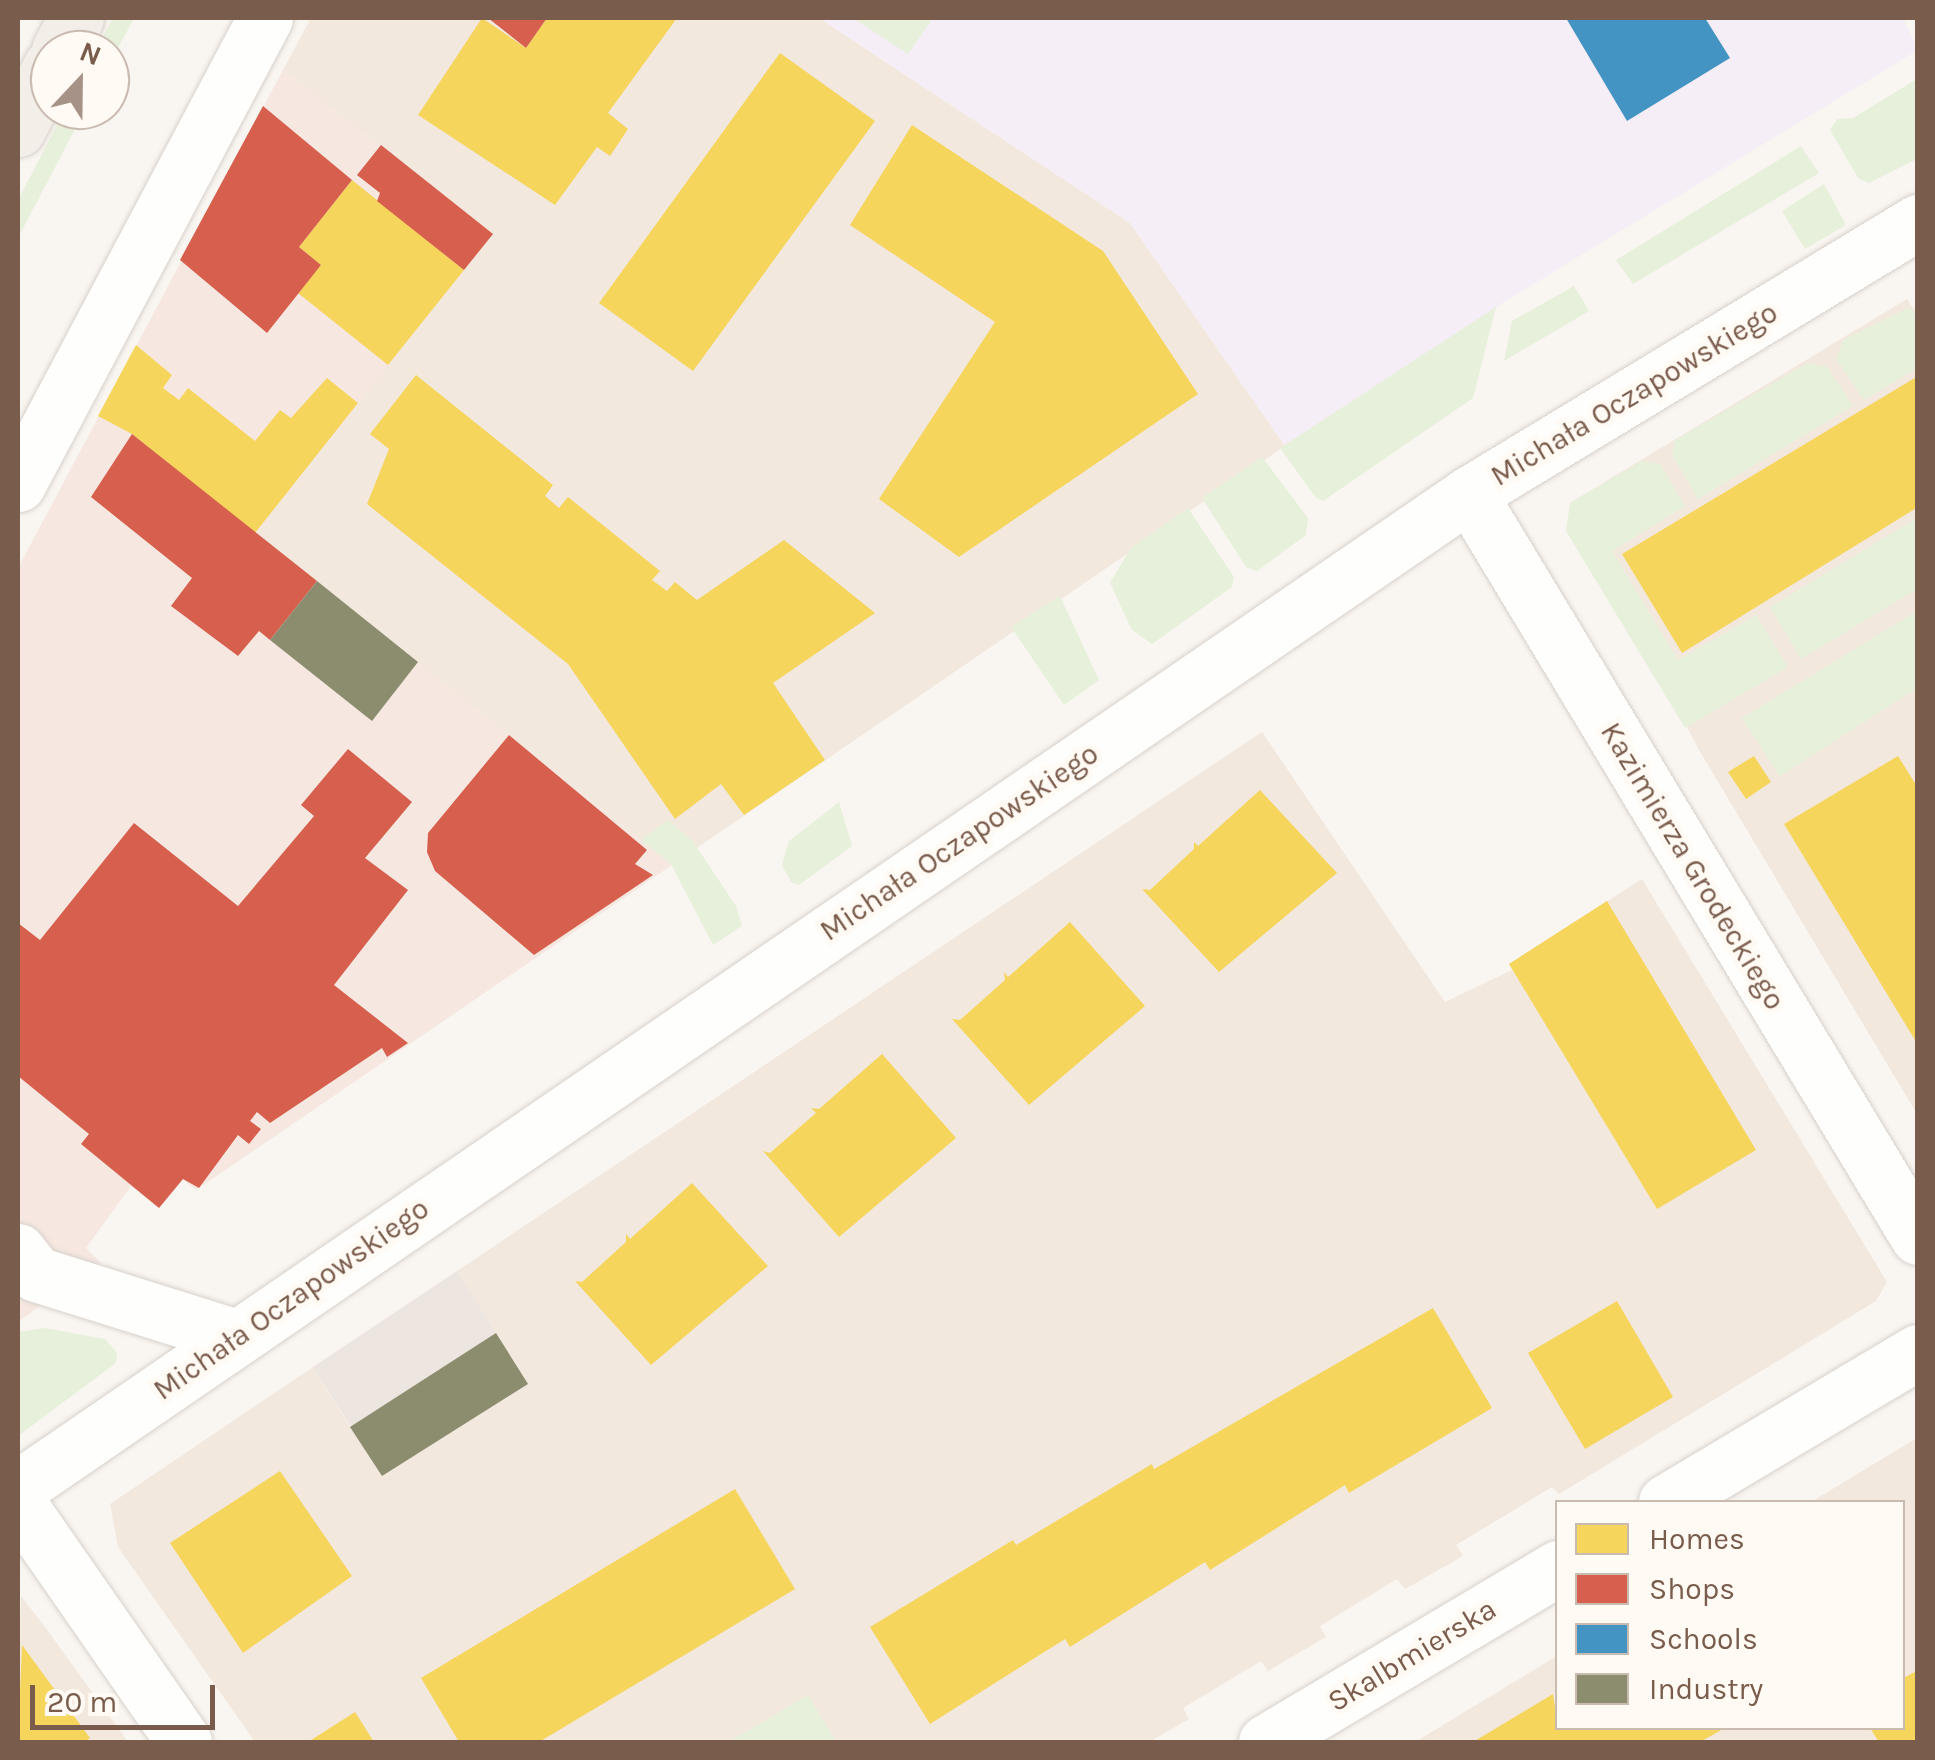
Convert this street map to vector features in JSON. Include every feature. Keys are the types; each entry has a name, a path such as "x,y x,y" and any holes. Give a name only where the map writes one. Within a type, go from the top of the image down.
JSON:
{"main road":[{"path":"18,129 30,106"}],"street":[{"path":"18,484 265,18"},
{"name":"Michała Oczapowskiego","path":"18,1488 1469,494 1918,222"},
{"name":"Kazimierza Grodeckiego","path":"1469,494 1918,1237"},
{"path":"24,1268 237,1336"},
{"path":"1669,1500 1918,1352"},
{"path":"18,1503 184,1742"},
{"name":"Skalbmierska","path":"1266,1742 1555,1570"}],"shaded area":[{"path":"311,18 819,18 1130,223 1285,446 672,865 255,533 492,234 283,70"},
{"path":"819,18 1903,18 1918,50 1496,307 1285,446 1130,223"},
{"path":"283,70 493,234 256,533 672,865 196,1190 182,1179 159,1208 131,1186 86,1248 100,1262 18,1322 18,568"},
{"path":"1907,299 1918,316 1917,1114 1699,750 1570,503"},
{"path":"1262,732 1445,1002 1512,970 1509,964 1642,879 1887,1282 1876,1301 1559,1494 1552,1487 1456,1545 1463,1556 1405,1589 1397,1579 1320,1626 1326,1637 1268,1671 1261,1661 1183,1708 1189,1719 1149,1742 255,1742 118,1547 110,1504 313,1367 350,1427 527,1383 457,1271"},
{"path":"457,1271 528,1384 382,1476 313,1367"},
{"path":"1917,1438 1917,1742 1415,1742 1555,1657 1555,1730 1905,1730 1905,1500 1814,1500"},
{"path":"21,1596 48,1631 128,1742 18,1742"}],"green space":[{"path":"113,18 134,18 128,30 107,30"},
{"path":"853,18 933,18 908,54"},
{"path":"1917,79 1915,160 1869,183 1858,178 1830,130 1837,119 1853,118"},
{"path":"55,130 75,130 18,238 18,200"},
{"path":"1801,146 1819,173 1633,284 1616,260"},
{"path":"1824,184 1846,225 1805,249 1782,211"},
{"path":"1574,286 1589,311 1504,361 1512,321"},
{"path":"1496,307 1473,398 1323,501 1316,498 1280,448"},
{"path":"1908,308 1917,314 1917,368 1864,400 1836,359 1843,340"},
{"path":"1808,363 1827,367 1853,406 1698,499 1672,455 1675,440"},
{"path":"1262,457 1308,518 1306,535 1257,571 1246,567 1202,498"},
{"path":"1642,461 1660,464 1685,506 1612,551 1678,660 1756,615 1788,667 1685,728 1566,531 1570,503"},
{"path":"1188,508 1234,577 1232,587 1152,644 1132,630 1110,583 1131,548"},
{"path":"1917,518 1917,589 1801,659 1770,607"},
{"path":"1060,596 1099,680 1064,705 1011,627"},
{"path":"1917,611 1917,688 1780,776 1742,718"},
{"path":"839,802 852,846 799,885 791,882 782,865 789,841"},
{"path":"668,820 692,840 736,906 742,926 713,945 671,864 641,840"},
{"path":"45,1328 105,1339 117,1353 116,1363 18,1436 18,1332"},
{"path":"808,1695 836,1742 729,1742"}],"building: Homes":[{"path":"482,18 526,48 547,18 677,18 608,113 628,129 610,156 597,147 555,205 418,115"},
{"path":"780,53 875,121 693,371 599,303"},
{"path":"912,125 1103,251 1198,394 959,557 879,499 995,322 850,225"},
{"path":"352,180 464,270 388,365 298,293 321,265 299,247"},
{"path":"136,345 172,375 163,388 179,400 188,388 255,441 280,410 291,418 327,378 358,403 255,533 132,434 98,416"},
{"path":"416,375 553,485 545,496 559,508 568,497 660,571 652,580 667,591 675,582 697,600 784,540 875,613 773,683 825,760 744,815 721,784 675,819 568,664 367,504 389,449 370,434"},
{"path":"1918,376 1918,507 1682,653 1622,554"},
{"path":"1754,756 1771,782 1746,799 1728,772"},
{"path":"1898,756 1918,788 1918,1045 1784,824"},
{"path":"1260,790 1337,873 1219,972 1142,889 1150,890 1194,849 1194,842 1198,846"},
{"path":"1607,901 1756,1150 1657,1209 1509,964"},
{"path":"1070,922 1145,1006 1029,1105 952,1019 960,1020 1005,980 1004,972 1008,977"},
{"path":"882,1054 956,1138 839,1237 763,1151 770,1153 816,1113 811,1108 819,1109"},
{"path":"692,1183 768,1266 651,1365 575,1281 582,1282 626,1242 626,1234 630,1239"},
{"path":"1617,1301 1673,1397 1585,1449 1528,1353"},
{"path":"1433,1308 1492,1408 1349,1493 1345,1485 1210,1570 1205,1562 1070,1647 1065,1639 930,1724 870,1627 1013,1540 1016,1545 1152,1464 1154,1469"},
{"path":"280,1471 352,1576 243,1653 170,1543"},
{"path":"735,1489 795,1589 539,1742 459,1742 421,1678"},
{"path":"22,1645 90,1738 84,1742 18,1742"},
{"path":"1918,1670 1918,1742 1879,1742 1871,1730 1905,1730 1905,1677"},
{"path":"1553,1694 1555,1730 1721,1730 1700,1742 1473,1742"},
{"path":"355,1712 374,1742 308,1742"}],"building: Shops":[{"path":"488,18 547,18 526,48"},
{"path":"263,106 352,180 299,247 321,265 267,333 180,260"},
{"path":"381,145 493,234 464,270 377,201 380,193 357,175"},
{"path":"132,434 317,581 270,640 259,631 238,656 171,606 192,578 91,497"},
{"path":"509,735 647,850 635,864 653,875 534,955 435,871 427,852 428,833"},
{"path":"348,749 412,802 365,858 408,890 334,985 408,1043 387,1057 382,1048 270,1123 257,1112 250,1121 261,1129 249,1144 238,1135 199,1188 183,1179 159,1208 81,1144 89,1134 18,1076 18,923 40,940 134,823 238,906 314,816 301,805"}],"building: Schools":[{"path":"1566,18 1705,18 1730,58 1627,121"}],"building: Industry":[{"path":"317,581 418,662 372,721 270,640"},
{"path":"496,1333 528,1384 382,1476 350,1427"}]}
